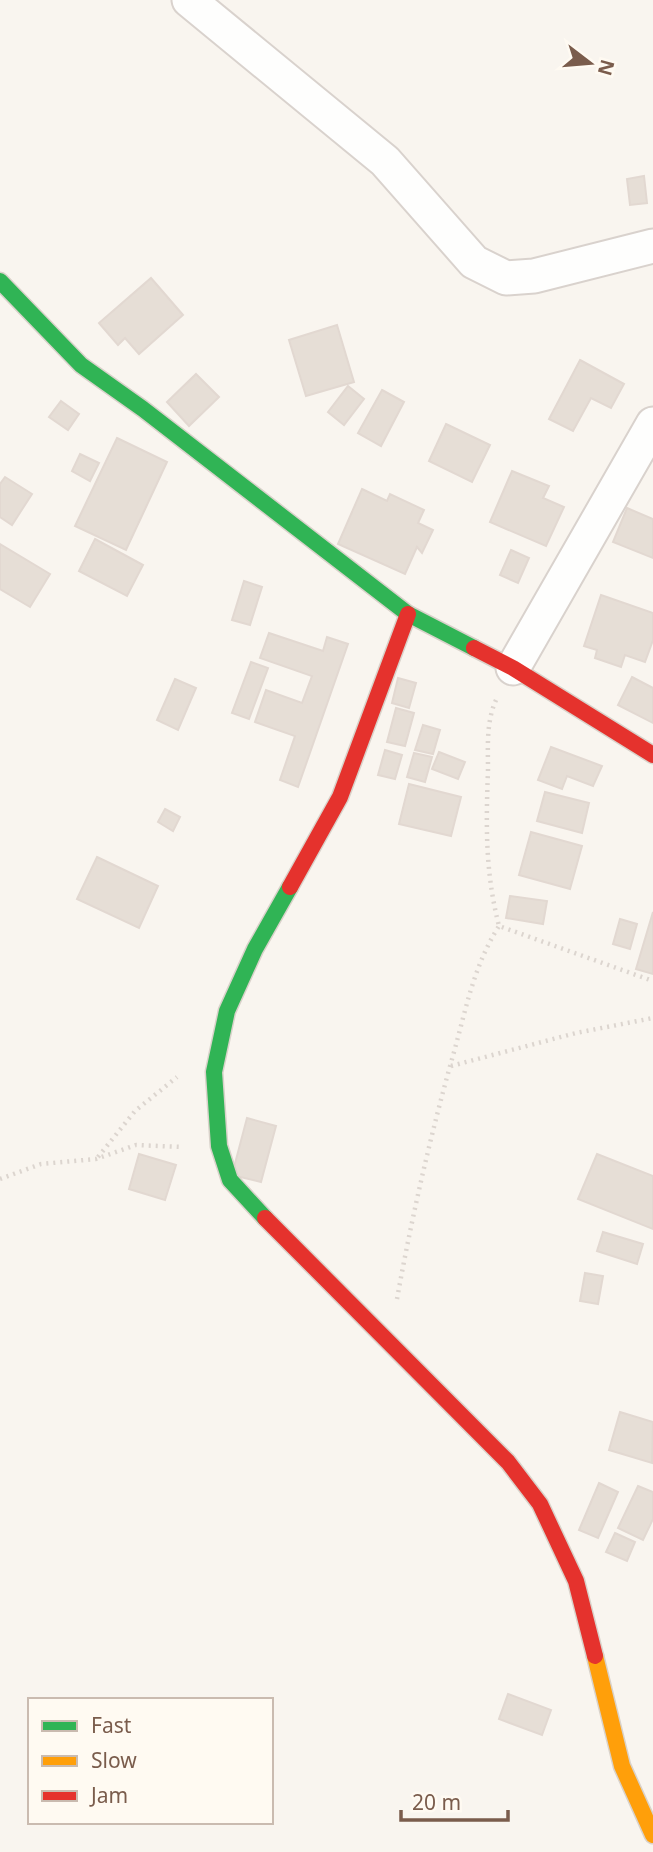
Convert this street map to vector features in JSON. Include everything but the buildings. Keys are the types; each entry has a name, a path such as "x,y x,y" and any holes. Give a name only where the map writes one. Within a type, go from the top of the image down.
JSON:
{"street":[{"path":"189,0 385,161 474,262 506,278 534,276 653,246"},
{"path":"0,281 81,365 408,614 513,668 653,755"},
{"path":"513,668 653,424"},
{"path":"408,614 340,797 255,949 227,1011 217,1047 214,1082 221,1151 230,1180 388,1346 508,1462 540,1504 576,1581 622,1766 653,1835"}],"path":[{"path":"388,1346 425,1161 450,1066 484,950 499,926 487,870 485,842 489,722 494,704 513,668"},
{"path":"499,926 653,981"},
{"path":"450,1066 576,1033 653,1018"},
{"path":"96,1159 116,1130 135,1111 217,1047"},
{"path":"0,1180 41,1164 96,1159 136,1145 221,1151"}],"traffic: fast":[{"path":"0,281 81,365 143,409 408,614 474,648"},
{"path":"265,1218 230,1180 219,1146 214,1072 227,1011 255,949 290,887"}],"traffic: slow":[{"path":"595,1656 622,1766 653,1835"}],"traffic: jam":[{"path":"290,887 340,797 408,614"},
{"path":"474,648 513,668 653,755"},
{"path":"265,1218 508,1462 540,1504 576,1581 595,1656"}]}
